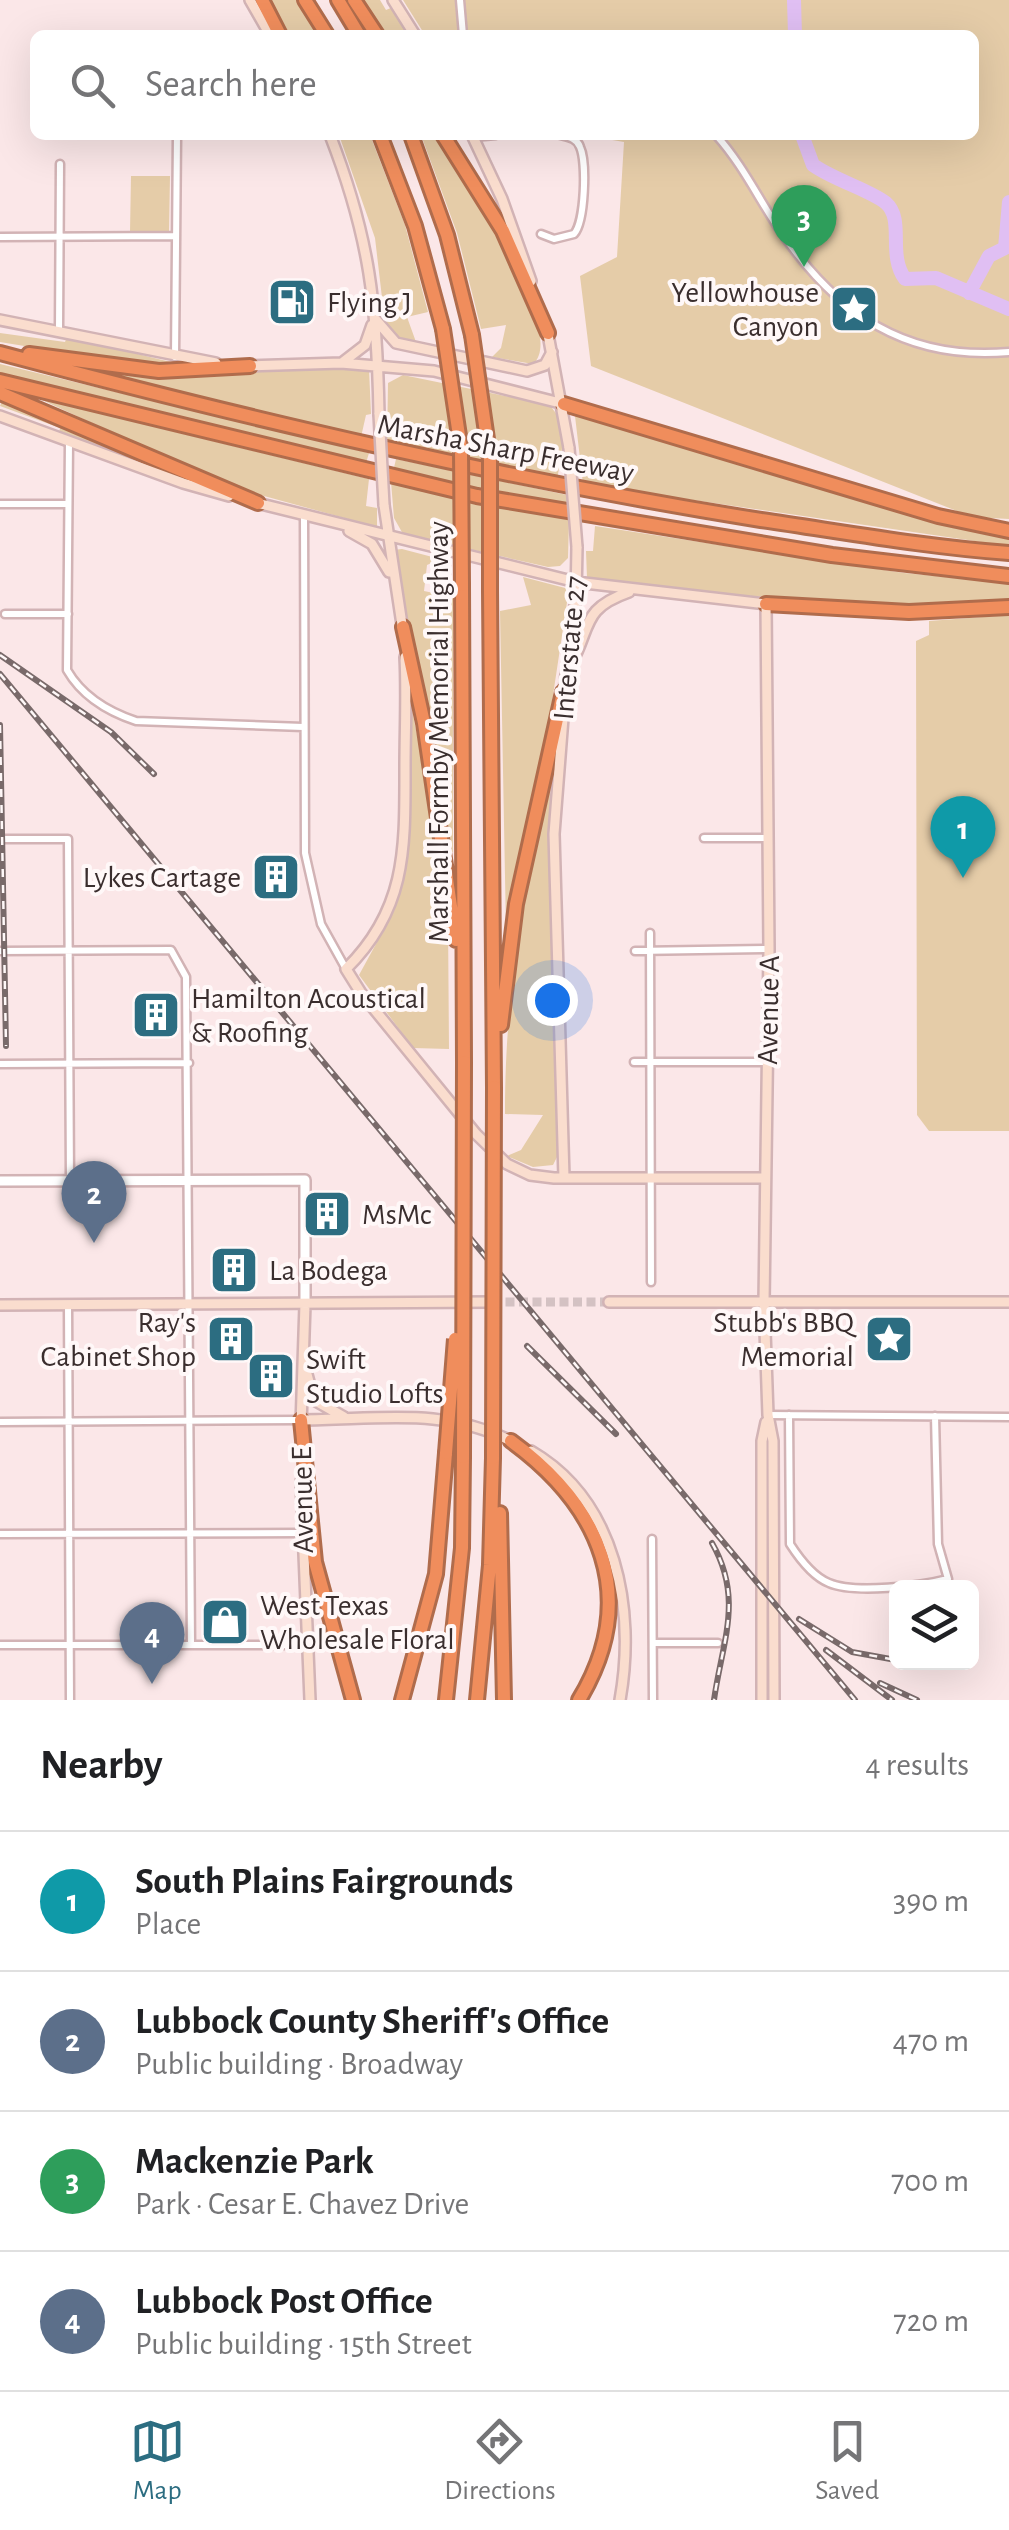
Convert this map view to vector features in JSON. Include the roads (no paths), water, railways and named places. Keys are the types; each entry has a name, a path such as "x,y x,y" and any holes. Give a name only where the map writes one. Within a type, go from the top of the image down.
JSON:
{"highway":[{"path":"262,0 277,30"},
{"path":"305,0 324,30"},
{"path":"338,0 356,30"},
{"path":"354,0 374,30"},
{"name":"Marshall Formby Memorial Highway","path":"382,140 415,226 442,329 461,449 462,1548 446,1700"},
{"name":"Marshall Formby Memorial Highway","path":"413,140 447,235 472,335 490,460 496,1460"},
{"path":"446,140 503,231 548,333"},
{"path":"0,352 159,372 250,366"},
{"name":"Marsha Sharp Freeway","path":"0,352 414,458 574,490 913,543 1009,554"},
{"name":"Marsha Sharp Freeway","path":"0,381 477,496 852,558 1009,576"},
{"path":"0,393 258,503"},
{"path":"564,404 938,516 1009,531"},
{"path":"766,604 909,612 1009,607"},
{"path":"403,627 444,845 464,1001"},
{"path":"494,1087 512,924 563,692"},
{"path":"402,1700 436,1574 462,1267"},
{"path":"301,1420 315,1562 353,1700"},
{"path":"511,1440 560,1480 578,1503 600,1545 607,1580 608,1617 596,1668 580,1700"},
{"path":"477,1700 496,1460"},
{"path":"496,1460 504,1700"}],"main road":[{"path":"250,0 267,30"},
{"path":"394,0 412,30"},
{"path":"332,140 361,220 378,365 387,537 403,627 405,840 401,868 377,936 346,969 465,1121 507,1164 530,1175 564,1178 764,1178"},
{"name":"Interstate 27","path":"475,140 502,199 553,348 570,448 576,582 563,692 554,834 564,1178"},
{"path":"374,318 384,335 396,344 527,371 545,364 553,348"},
{"path":"341,363 365,345 374,318"},
{"name":"Marsha Sharp Freeway","path":"0,320 176,357 250,366 341,363 434,371 564,404"},
{"path":"0,416 183,484 338,525 576,582 766,604"},
{"path":"338,525 372,544 384,558 395,590"},
{"path":"567,670 590,616 609,599 634,590"},
{"name":"Avenue A","path":"766,604 769,949 764,1302 768,1415 773,1441 774,1700"},
{"path":"0,1304 491,1302"},
{"path":"609,1302 1009,1302"},
{"name":"Avenue E","path":"304,1304 302,1533 310,1700"},
{"path":"304,1365 314,1400 332,1414 351,1420"},
{"name":"Avenue A","path":"762,1700 762,1441 768,1415"},
{"path":"301,1420 434,1416 474,1424 511,1440 558,1471 580,1495 601,1528 622,1598 626,1646 620,1700"}],"street":[{"path":"460,0 463,30"},
{"path":"176,357 177,140"},
{"path":"542,234 559,239 578,230 583,218 581,149 574,140"},
{"path":"719,140 796,252 858,313 919,346 957,353 1009,352"},
{"path":"59,330 60,164"},
{"path":"0,236 176,236"},
{"path":"69,442 67,670 104,706 136,721 303,726"},
{"path":"0,504 67,504"},
{"path":"304,516 304,825 311,891 321,924 346,969"},
{"path":"5,614 68,614"},
{"path":"704,838 768,838"},
{"path":"0,839 68,839 70,1181"},
{"path":"650,933 651,1282"},
{"path":"635,951 769,949"},
{"path":"0,951 171,950 186,977 190,1645"},
{"path":"634,1062 768,1062"},
{"path":"0,1064 189,1063"},
{"path":"0,1181 189,1180"},
{"name":"Avenue E","path":"189,1180 305,1180 304,1304"},
{"path":"68,1304 70,1700"},
{"path":"768,1415 1009,1417"},
{"path":"789,1415 788,1538 806,1564 834,1585 920,1586 948,1580 938,1544 935,1416"},
{"path":"0,1422 301,1420"},
{"path":"0,1534 302,1533"},
{"path":"652,1539 653,1700"},
{"path":"653,1643 718,1643"},
{"path":"0,1645 307,1645"}],"waterway":[{"path":"794,0 795,30"},
{"path":"804,140 813,165 879,198 892,210 897,259 905,279 936,278 1009,309"},
{"path":"969,293 989,256 1005,248 1009,202"}],"tunnel":[{"path":"492,1302 609,1302"}],"railway":[{"path":"0,655 111,732 154,774"},
{"path":"0,674 855,1700"},
{"path":"0,725 6,1046"},
{"path":"527,1346 616,1434"},
{"path":"712,1543 722,1563 729,1602 714,1700"},
{"path":"799,1619 852,1652 889,1659"},
{"path":"826,1650 892,1700"},
{"path":"880,1683 917,1700"}],"place":[{"name":"Mackenzie Park","path":"804,267"},
{"name":"Flying J","path":"292,302"},
{"name":"Yellowhouse Canyon","path":"854,309"},
{"name":"Lykes Cartage","path":"276,877"},
{"name":"South Plains Fairgrounds","path":"963,878"},
{"name":"Hamilton Acoustical & Roofing","path":"156,1015"},
{"name":"MsMc","path":"327,1214"},
{"name":"Lubbock County Sheriff's Office","path":"94,1243"},
{"name":"La Bodega","path":"234,1270"},
{"name":"Ray's Cabinet Shop","path":"231,1339"},
{"name":"Stubb's BBQ Memorial","path":"889,1339"},
{"name":"Swift Studio Lofts","path":"271,1376"},
{"name":"West Texas Wholesale Floral","path":"225,1622"},
{"name":"Lubbock Post Office","path":"152,1684"}]}
